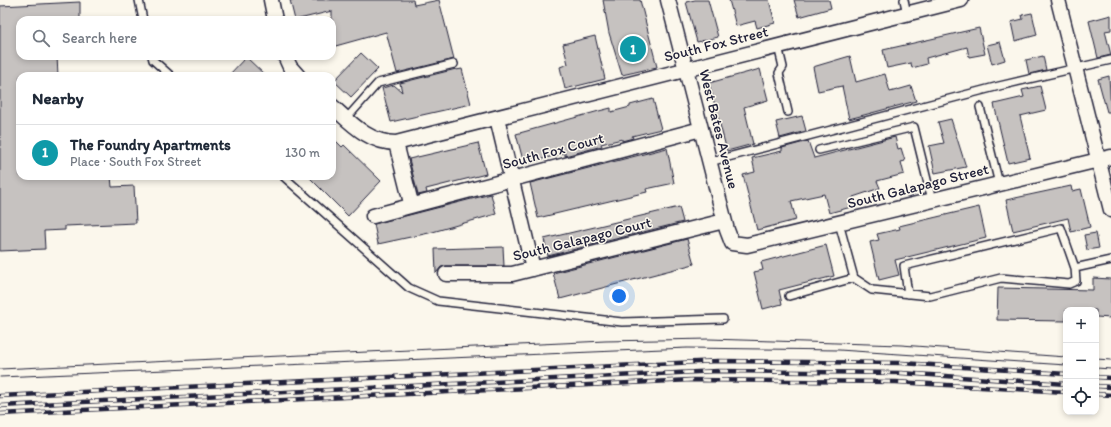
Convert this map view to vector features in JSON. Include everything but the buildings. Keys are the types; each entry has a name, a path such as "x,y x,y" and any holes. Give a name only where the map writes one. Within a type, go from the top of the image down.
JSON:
{"street":[{"path":"270,0 274,16"},
{"name":"West Bates Avenue","path":"668,0 724,222 732,243"},
{"name":"South Fox Street","path":"336,110 370,138 387,143 396,143 778,46 906,7 961,0"},
{"path":"1058,0 1075,69 1104,158 1111,210"},
{"path":"287,60 294,72"},
{"path":"496,118 533,269"},
{"name":"South Fox Court","path":"372,216 701,129"},
{"path":"396,143 410,199 414,205"},
{"name":"South Galapago Street","path":"732,243 747,245 1104,158"},
{"name":"South Galapago Court","path":"446,274 512,274 724,222"}],"lane":[{"path":"138,0 142,16"},
{"path":"778,46 783,66 779,73 788,112"},
{"path":"153,60 166,72"},
{"path":"709,162 999,86 1111,60"},
{"path":"346,119 378,83 454,64"},
{"path":"980,107 998,184"},
{"path":"819,150 914,127 932,200"},
{"path":"288,180 409,288 438,301 622,322 723,318"},
{"path":"839,223 854,278 872,290 908,294 930,296 1001,278 1069,284 1076,281 1075,268 1061,228 904,266 908,294"},
{"path":"1075,268 1111,260"},
{"path":"789,296 854,278"}],"tram line":[{"path":"0,369 605,341 709,339 901,345 1063,357"},
{"path":"0,377 687,348 839,350 1063,365"},
{"path":"1099,359 1111,360"},
{"path":"1099,368 1111,369"}],"railway":[{"path":"0,396 718,361 902,363 1063,374"},
{"path":"0,406 718,371 901,373 1063,384"},
{"path":"1099,377 1111,378"},
{"path":"0,414 691,380 896,382 1063,392"},
{"path":"1099,386 1111,387"},
{"path":"1099,394 1111,395"}],"place":[{"name":"The Foundry Apartments","path":"633,49"}]}
